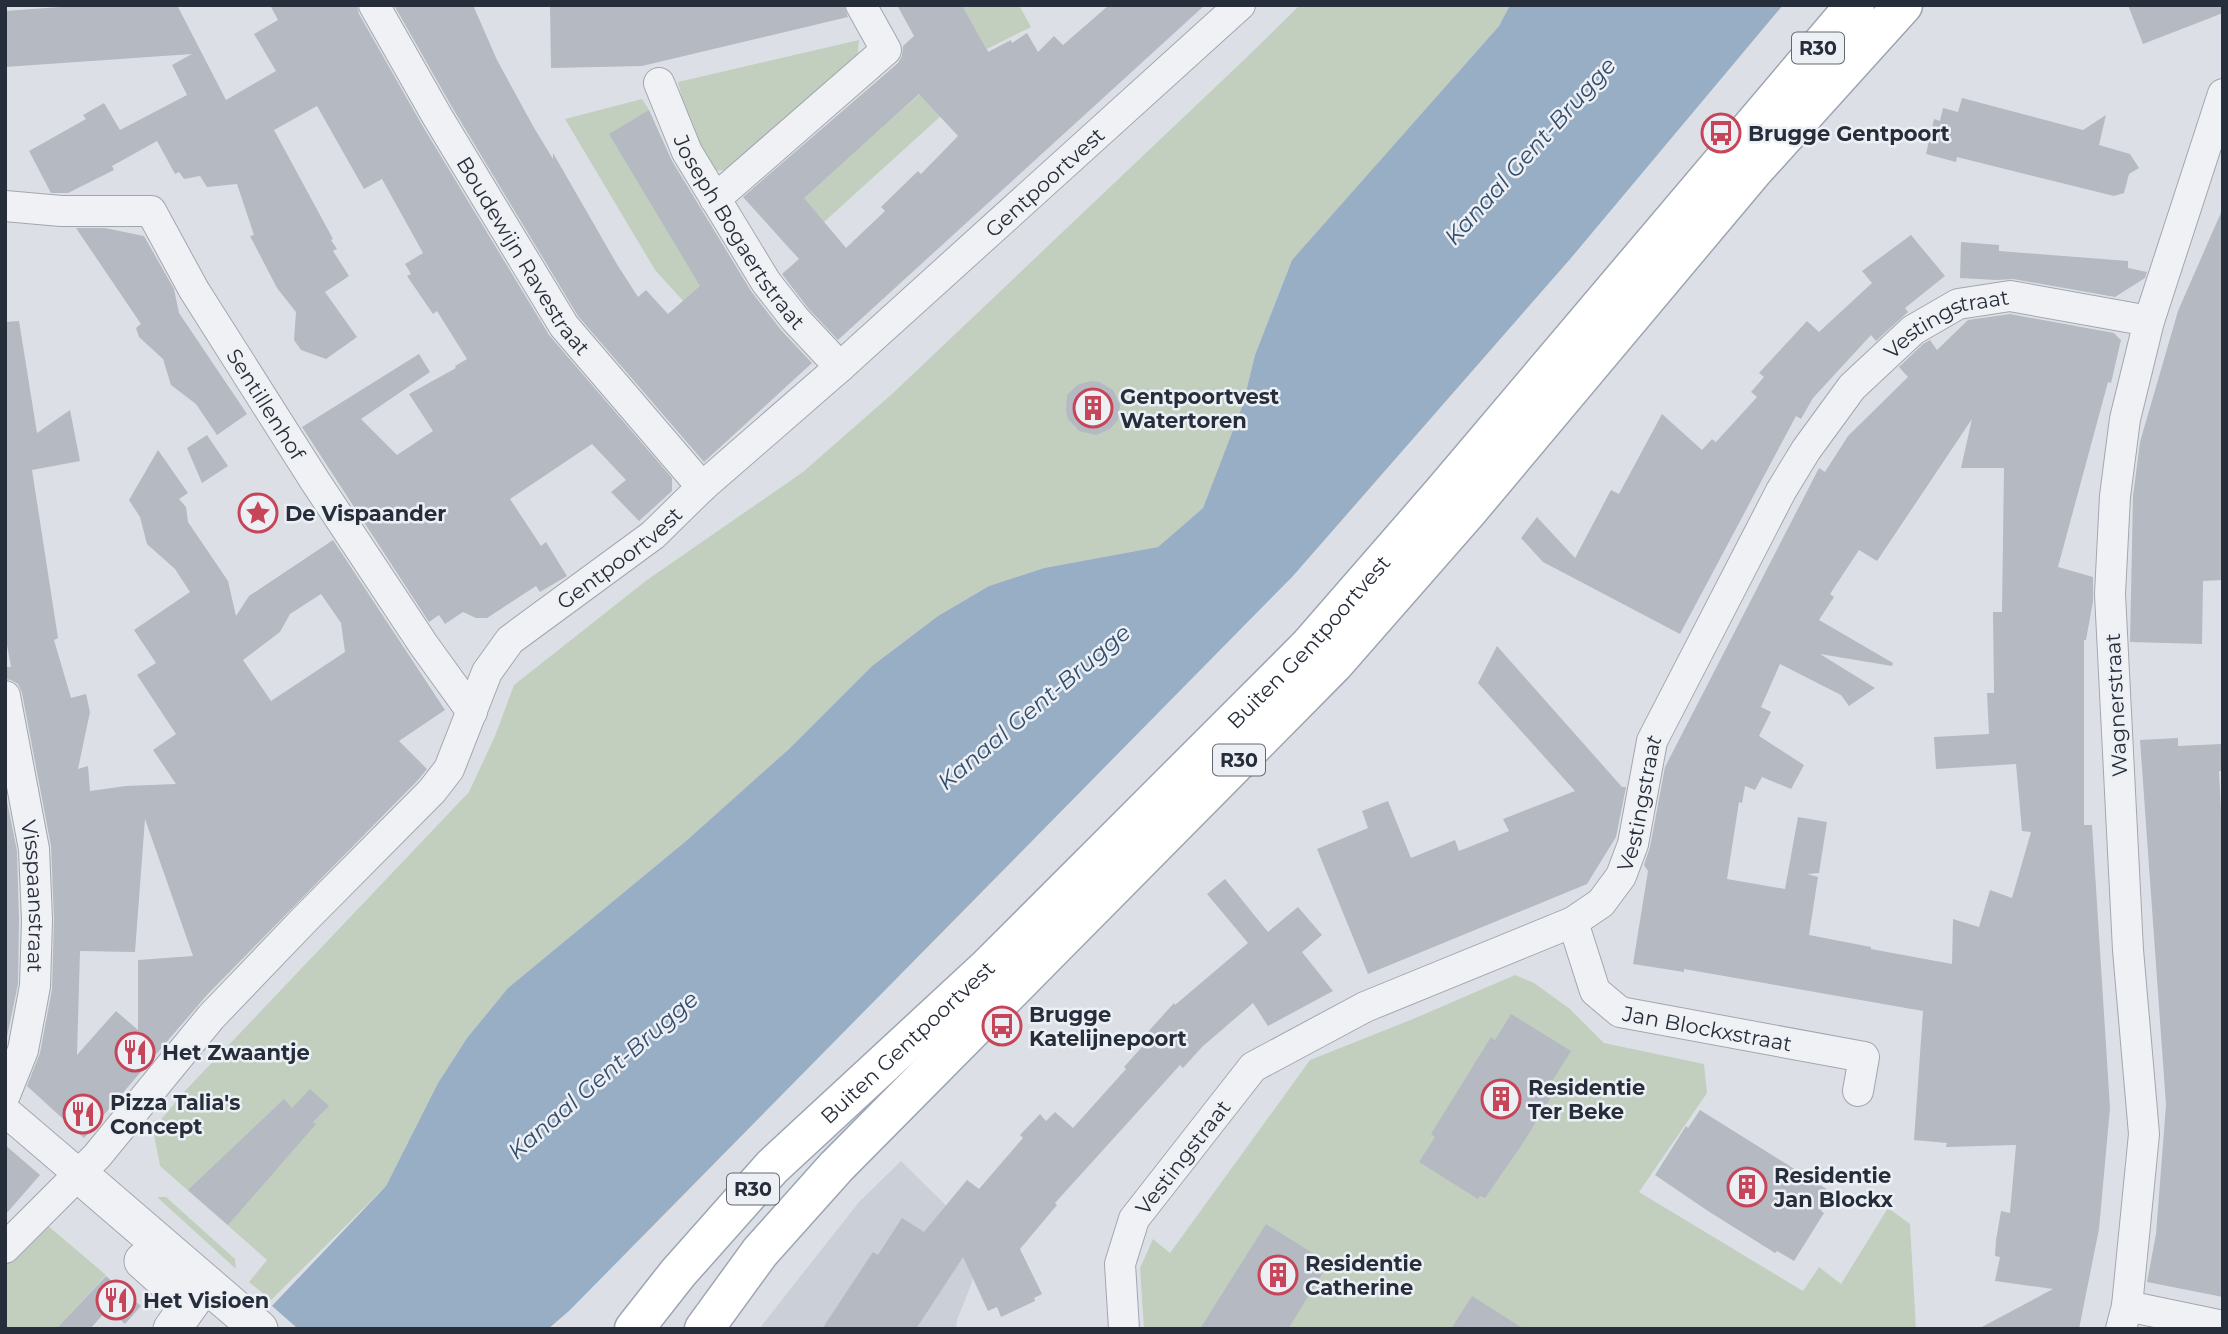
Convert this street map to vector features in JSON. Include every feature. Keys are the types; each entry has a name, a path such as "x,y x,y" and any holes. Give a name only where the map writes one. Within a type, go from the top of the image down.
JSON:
{"main road":[{"name":"Buiten Gentpoortvest","path":"634,1329 678,1273 772,1167 987,968 1309,646 1443,492 1855,5"},
{"name":"Buiten Gentpoortvest","path":"704,1329 760,1252 836,1167 1334,664 1468,511 1753,171 1903,5"}],"street":[{"name":"Boudewijn Ravestraat","path":"374,5 437,116 564,326 702,487"},
{"path":"715,199 886,50 861,5"},
{"name":"Gentpoortvest","path":"5,1248 80,1175 211,1017 432,791 449,769 487,672 510,640 653,536 702,487 840,367 1240,5"},
{"name":"Joseph Bogaertstraat","path":"659,83 687,152 772,290 795,320 840,367"},
{"name":"Wagnerstraat","path":"2124,1317 2144,1134 2127,950 2110,594 2115,496 2125,419 2149,321 2223,94"},
{"name":"Sentillenhof","path":"5,206 61,211 151,211 194,290 309,471 423,644 472,712"},
{"name":"Vestingstraat","path":"1124,1329 1120,1264 1134,1219 1253,1067 1365,1007 1496,956 1573,922 1601,903 1621,876 1633,844 1652,741 1781,491 1806,450 1852,387 1913,330 1958,304 2010,296 2149,321"},
{"name":"Visspaanstraat","path":"5,696 34,849 37,920 35,986 23,1050 5,1095"},
{"name":"Jan Blockxstraat","path":"1573,922 1595,991 1620,1012 1864,1058 1858,1091"},
{"path":"5,1111 116,1206 115,1236 190,1305 256,1326"},
{"path":"2124,1317 2223,1326"}],"shaded area":[{"path":"901,1161 971,1230 977,1262 956,1329 759,1329 859,1202"}],"green space":[{"path":"962,5 1019,5 1031,27 987,49 996,66 792,251 770,226 981,40"},
{"path":"1300,5 1510,5 1499,26 1292,260 1255,355 1243,404 1203,508 1158,547 1044,568 989,586 938,616 872,666 789,749 686,841 508,988 467,1038 438,1083 386,1186 271,1300 249,1282 267,1260 160,1166 153,1129 184,1092 469,792 495,736 514,685 647,580 803,472 892,394"},
{"path":"859,40 857,62 740,162 725,170 708,171 693,143 678,82"},
{"path":"642,99 649,110 728,312 706,326 655,270 565,119"},
{"path":"1515,975 1534,983 1570,1009 1604,1043 1704,1064 1707,1093 1639,1192 1803,1291 1819,1267 1841,1284 1888,1208 1910,1224 1916,1329 1144,1329 1140,1268 1153,1239 1170,1253 1310,1060"},
{"path":"157,1197 166,1197 235,1259 236,1269"},
{"path":"47,1225 106,1275 56,1329 5,1329 5,1264"}],"water":[{"name":"Kanaal Gent-Brugge","path":"1510,5 1783,5 1571,258 1293,576 569,1311 548,1329 250,1329 386,1186 438,1083 467,1038 508,988 686,841 789,749 872,666 938,616 989,586 1044,568 1158,547 1203,508 1243,404 1255,355 1292,260 1499,26"}],"pier":[{"path":"271,1305 298,1329 250,1329"}],"building":[{"path":"88,5 177,5 226,100 276,71 254,34 278,20 270,5 357,5 359,14 422,125 549,335 672,478 672,491 639,521 611,492 626,480 592,444 510,499 541,546 546,542 567,576 540,592 536,586 487,618 476,618 463,612 445,624 439,615 429,622 302,427 419,354 430,372 361,419 397,455 433,431 409,394 467,359 437,311 433,314 407,276 411,274 405,264 423,253 382,179 364,189 317,106 274,130 333,239 331,240 337,249 333,251 349,276 325,292 357,337 326,359 301,350 294,340 296,312 277,288 250,236 254,235 237,184 207,187 200,176 184,179 179,172 175,174 157,141 112,166 114,170 68,193 51,193 29,151 86,119 83,115 104,103 120,130 187,95 172,65 192,54 5,67 5,11"},
{"path":"394,5 473,5 497,60 533,126 553,159 553,153 618,266 638,297 646,290 668,314 700,286 609,134 649,110 672,161 751,291 781,330 812,363 704,462 578,316"},
{"path":"550,5 844,5 848,17 642,66 551,68"},
{"path":"897,5 962,5 988,52 1011,40 1012,43 1027,33 1038,52 1054,36 1063,45 1109,5 1205,5 838,340 808,308 782,274 799,259 743,197 898,63 903,46 914,36","holes":["919,94 958,136 921,174 918,171 881,207 885,211 846,248 804,198"]},
{"path":"2128,5 2223,5 2223,13 2143,44"},
{"path":"1962,98 2083,130 2106,115 2099,145 2130,154 2139,168 2129,174 2124,193 2114,196 1957,157 1956,162 1926,154 1934,119 1940,121 1943,108 1958,112"},
{"path":"2223,208 2223,580 2203,581 2202,644 2130,642 2133,496 2140,442 2178,311"},
{"path":"76,228 105,228 144,236 174,289 179,313 247,414 217,435 196,404 171,385 163,359 139,337 136,328 141,324"},
{"path":"1911,235 1945,276 1905,308 1908,312 1876,341 1871,335 1813,398 1801,419 1796,416 1680,634 1543,562 1521,538 1537,517 1575,558 1611,490 1619,494 1662,414 1702,450 1712,439 1716,442 1757,397 1751,392 1764,377 1759,373 1807,321 1819,332 1872,283 1862,271"},
{"path":"1961,242 1999,245 1999,251 2128,261 2128,268 2147,272 2145,278 2115,297 2013,279 1960,278"},
{"path":"2010,314 2114,333 2121,340 2058,567 2093,577 2093,601 2084,640 2084,825 2092,825 2110,1108 2099,1229 2079,1329 1978,1329 2053,1289 1995,1281 2000,1257 1995,1256 1996,1240 2001,1211 2010,1213 2016,1145 1946,1147 1947,1143 1914,1140 1923,1011 1684,969 1684,972 1633,964 1648,871 1644,865 1665,767 1819,468 1825,472 1848,436 1908,377 1899,367 1930,340 1937,350 1968,320","holes":["1972,419 1961,468 2004,468 2002,612 1993,612 1994,693 1987,693 1989,734 1934,737 1936,769 2016,764 2022,831 2031,832 2012,898 1990,890 1979,927 1953,919 1952,964 1809,935 1818,877 1807,874 1819,873 1827,822 1798,817 1785,889 1727,879 1739,802 1742,803 1745,786 1755,790 1762,777 1791,789 1804,765 1759,736 1771,712 1761,707 1780,664 1841,695 1849,706 1875,688 1820,654 1892,666 1893,663 1819,620 1834,597 1830,594 1859,550 1877,561"]},
{"path":"19,321 37,433 70,410 80,461 32,470 58,638 54,640 71,698 86,694 90,712 78,769 88,766 90,791 176,784 153,750 176,734 137,675 156,663 134,630 190,592 175,569 147,544 140,517 129,500 158,450 188,493 179,499 186,507 188,522 228,581 236,616 249,596 333,540 445,710 399,741 427,769 419,779 207,995 84,1138 27,1086 40,1053 52,989 54,919 51,846 22,693 18,684 5,679 5,667 11,667 5,634 5,322","holes":["321,594 341,623 345,652 271,701 243,660 280,632 290,614","145,819 193,956 138,960 138,1030 116,1011 77,1055 80,951 135,952"]},
{"name":"Gentpoortvest Watertoren","path":"1099,382 1113,390 1120,405 1118,420 1110,429 1096,435 1079,431 1068,419 1066,411 1067,395 1077,385"},
{"path":"207,435 228,466 202,483 187,448"},
{"path":"1497,646 1622,787 1626,787 1616,837 1587,884 1368,974 1317,849 1368,828 1362,811 1388,801 1411,858 1455,840 1459,851 1509,831 1503,819 1575,791 1478,683"},
{"path":"2178,738 2178,746 2221,744 2223,763 2223,771 2219,771 2223,849 2223,1297 2147,1282 2156,1234 2166,1105 2140,740"},
{"path":"5,791 17,851 19,920 18,984 5,1047"},
{"path":"1225,879 1268,932 1298,907 1322,935 1302,952 1333,991 1268,1026 1253,1003 1202,1047 1183,1068 1180,1065 1055,1203 1057,1205 1020,1249 1042,1294 1034,1298 1035,1301 1001,1317 997,1307 988,1311 963,1257 916,1329 822,1329 873,1252 878,1255 902,1218 924,1232 967,1180 979,1189 1023,1138 1020,1135 1040,1114 1046,1121 1055,1112 1073,1128 1126,1069 1124,1067 1150,1038 1146,1034 1174,1003 1175,1005 1248,943 1207,894"},
{"name":"Residentie Ter Beke","path":"1511,1014 1571,1051 1551,1083 1558,1086 1521,1146 1485,1198 1480,1196 1478,1199 1419,1162 1435,1137 1431,1134 1491,1037 1495,1040"},
{"path":"310,1089 329,1106 228,1225 188,1190 284,1099 292,1108"},
{"name":"Residentie Jan Blockx","path":"1700,1110 1833,1193 1821,1211 1824,1213 1794,1261 1777,1251 1775,1253 1655,1175 1686,1126 1688,1128"},
{"path":"5,1145 40,1175 5,1215"},
{"name":"Residentie Catherine","path":"1266,1224 1329,1263 1288,1329 1200,1329"},
{"path":"106,1276 141,1306 125,1324 108,1309 90,1329 56,1329"},
{"path":"1472,1296 1524,1329 1451,1329"}],"place":[{"name":"Brugge Gentpoort","path":"1721,133"},
{"name":"Gentpoortvest Watertoren","path":"1093,408"},
{"name":"De Vispaander","path":"258,513"},
{"name":"Brugge Katelijnepoort","path":"1002,1026"},
{"name":"Het Zwaantje","path":"135,1052"},
{"name":"Residentie Ter Beke","path":"1501,1099"},
{"name":"Pizza Talia's Concept","path":"83,1114"},
{"name":"Residentie Jan Blockx","path":"1747,1187"},
{"name":"Residentie Catherine","path":"1278,1275"},
{"name":"Het Visioen","path":"116,1300"}]}
